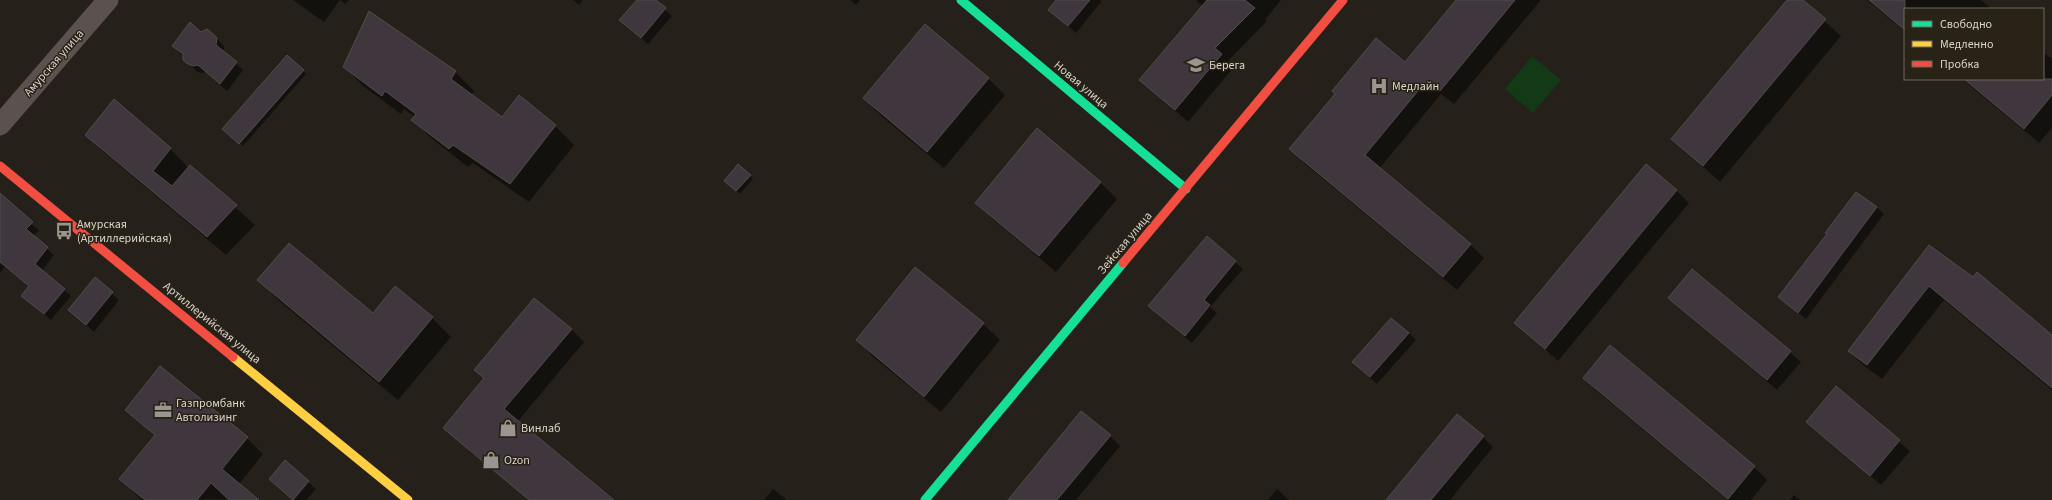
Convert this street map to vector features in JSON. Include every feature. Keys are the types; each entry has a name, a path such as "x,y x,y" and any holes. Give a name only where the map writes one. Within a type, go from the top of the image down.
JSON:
{"street":[{"name":"Амурская улица","path":"0,125 108,0"},
{"name":"Новая улица","path":"961,0 1186,189"},
{"name":"Зейская улица","path":"925,500 1343,0"},
{"name":"Артиллерийская улица","path":"0,166 408,500"}],"green space":[{"path":"1532,56 1561,80 1533,113 1505,89"}],"building":[{"path":"637,0 656,0 666,8 641,38 619,20"},
{"path":"1056,0 1090,0 1068,26 1048,10"},
{"path":"1207,0 1245,0 1255,8 1215,48 1222,54 1175,110 1139,80"},
{"path":"1456,0 1515,0 1440,91 1427,80 1365,155 1471,244 1443,277 1289,149 1335,94 1332,91 1376,38 1405,62"},
{"path":"1787,0 1803,0 1826,19 1703,166 1671,139"},
{"path":"1869,0 1905,0 1904,29"},
{"path":"369,11 456,71 451,79 502,117 519,95 556,125 510,184 453,145 449,149 411,120 416,114 385,91 382,96 343,67"},
{"path":"190,22 201,32 207,29 212,33 217,38 216,45 237,62 220,84 198,65 193,66 188,64 183,60 183,54 172,46"},
{"path":"925,24 989,78 927,152 863,98"},
{"path":"287,55 304,70 239,144 222,129"},
{"path":"2052,79 2052,95 2024,129 1965,80"},
{"path":"114,99 171,148 153,171 172,186 190,165 237,205 207,237 85,135"},
{"path":"1037,128 1101,182 1039,256 975,203"},
{"path":"738,164 751,175 736,191 724,181"},
{"path":"1646,164 1677,190 1545,349 1514,323"},
{"path":"1856,192 1877,207 1798,313 1778,297 1827,234 1825,233"},
{"path":"0,193 33,222 26,229 48,247 35,264 65,289 44,314 21,296 29,286 0,262"},
{"path":"1207,236 1236,261 1204,300 1210,305 1185,336 1148,306"},
{"path":"289,243 373,313 395,286 433,317 379,382 257,280"},
{"path":"1929,245 1973,277 1977,272 2052,335 2052,388 1929,286 1867,365 1848,351"},
{"path":"915,267 984,323 924,397 856,340"},
{"path":"1692,269 1791,351 1767,380 1668,298"},
{"path":"95,277 113,292 86,325 68,310"},
{"path":"534,298 572,329 504,409 614,500 529,500 443,428 484,378 474,370"},
{"path":"1391,318 1409,333 1370,377 1352,362"},
{"path":"1610,345 1755,466 1728,499 1583,378"},
{"path":"160,366 248,437 222,469 259,500 229,500 211,483 197,500 145,500 119,479 155,435 125,410"},
{"path":"1836,386 1900,440 1870,476 1806,422"},
{"path":"1081,411 1111,435 1057,500 1008,500"},
{"path":"1457,414 1484,436 1431,500 1386,500"},
{"path":"285,460 309,481 293,500 269,479"}],"traffic: fast":[{"path":"961,0 1186,189"},
{"path":"925,500 1123,263"}],"traffic: slow":[{"path":"233,357 408,500"}],"traffic: jam":[{"path":"1123,263 1343,0"},
{"path":"0,166 233,357"}],"place":[{"name":"Берега","path":"1196,65"},
{"name":"Медлайн","path":"1379,86"},
{"name":"Амурская (Артиллерийская)","path":"64,231"},
{"name":"Газпромбанк Автолизинг","path":"163,410"},
{"name":"Винлаб","path":"508,428"},
{"name":"Ozon","path":"491,460"}]}
